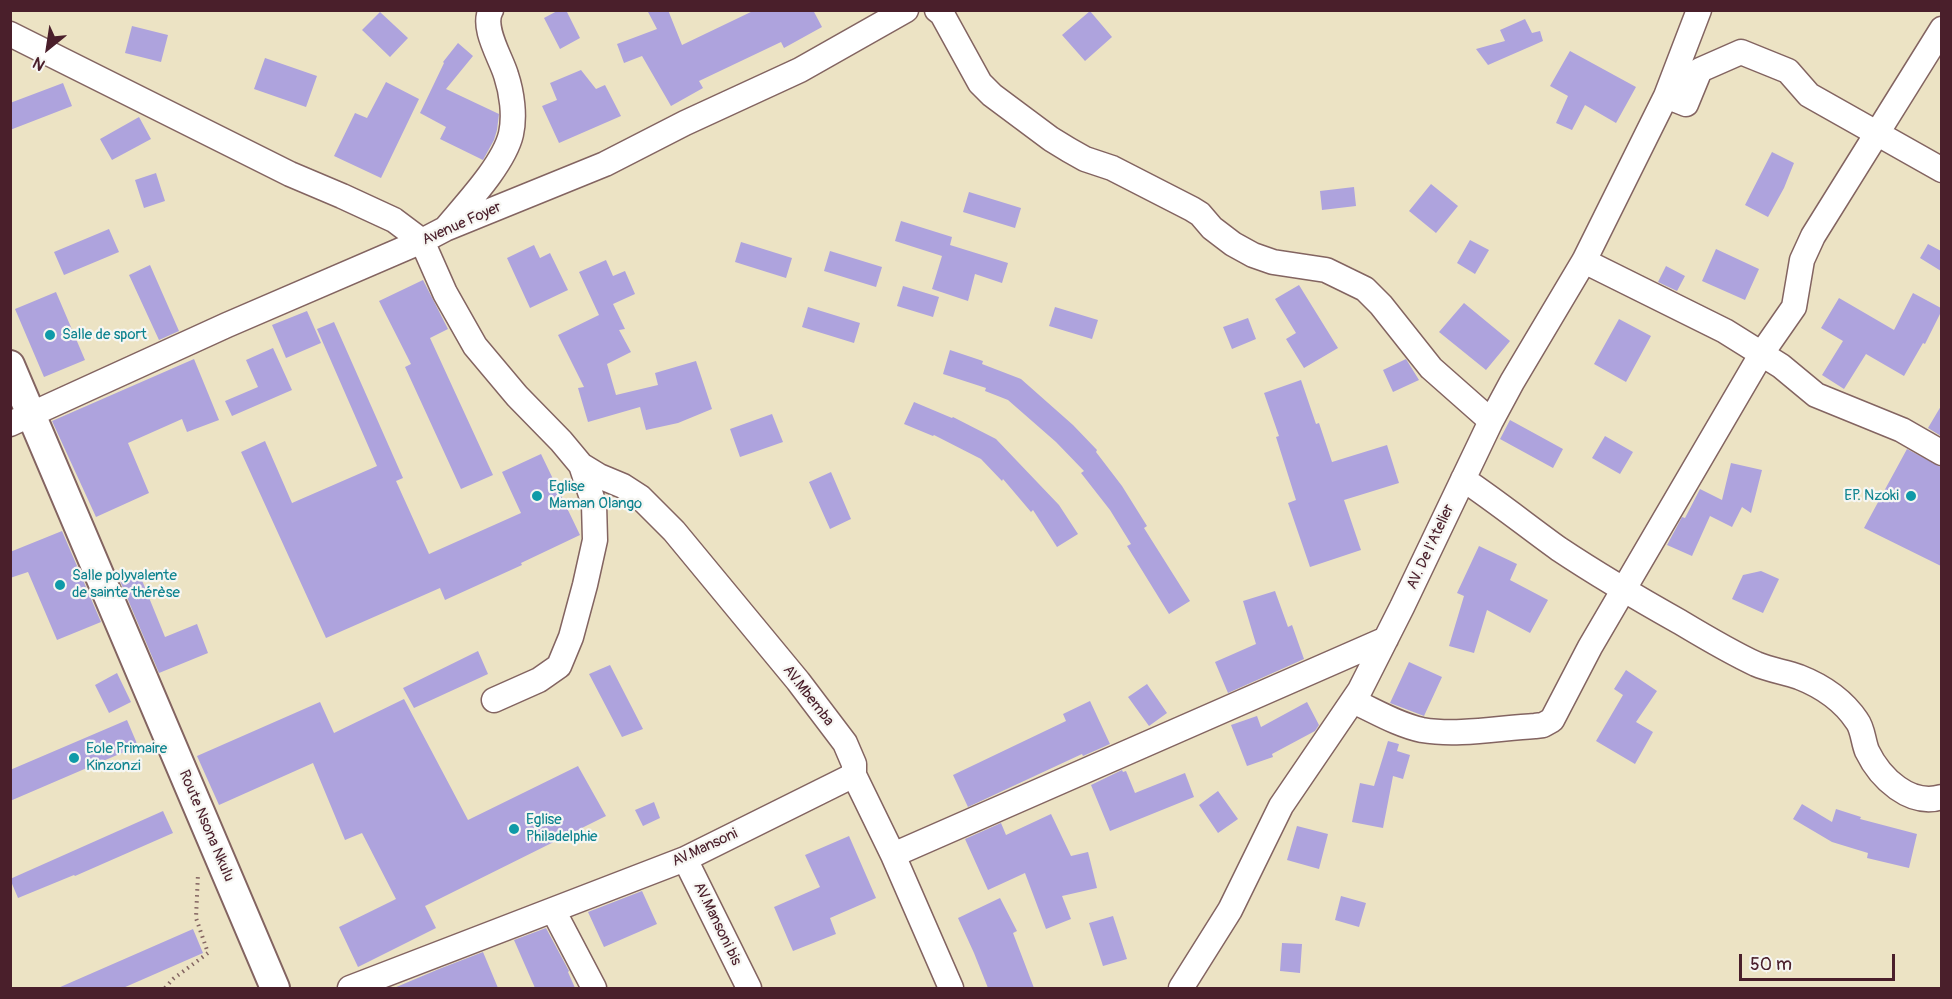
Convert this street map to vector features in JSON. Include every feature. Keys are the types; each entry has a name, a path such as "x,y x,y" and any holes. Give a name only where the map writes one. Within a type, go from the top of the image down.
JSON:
{"street":[{"path":"445,229 501,158 510,137 512,107 507,76 488,26 491,10"},
{"name":"Avenue Foyer","path":"21,420 227,325 445,229 605,164 685,123 800,70 906,10"},
{"path":"937,10 942,14 980,83 992,95 1050,139 1086,159 1112,168 1192,209 1233,244 1253,255 1273,262 1326,270 1365,289 1382,305 1431,368 1491,421"},
{"name":"AV. De l'Atelier","path":"1181,988 1230,909 1281,806 1353,701 1386,639 1491,421 1584,261 1666,96 1699,10"},
{"path":"1353,701 1422,730 1450,732 1535,726 1552,720 1623,590 1762,353 1794,307 1802,260 1813,236 1941,29"},
{"path":"10,34 290,174 394,220 422,241 445,293 475,346 517,396 581,465 594,504 595,540 571,637 559,666 539,680 494,700"},
{"path":"1666,96 1686,104 1700,70 1741,52 1788,71 1809,95 1941,170"},
{"path":"1584,261 1725,331 1762,353 1816,395 1902,430 1941,453"},
{"name":"Route Nsona Nkulu","path":"10,365 21,420 218,855 275,988"},
{"name":"AV.Mbemba","path":"581,465 640,497 674,531 798,681 845,743 854,764 854,775 893,855 951,988"},
{"path":"1463,479 1559,548 1623,590 1740,657 1768,669 1798,677 1827,690 1857,721 1866,750 1891,783 1909,795 1931,800 1941,797"},
{"path":"893,855 1386,639"},
{"name":"AV.Mansoni","path":"350,988 685,859 854,775"},
{"name":"AV.Mansoni bis","path":"685,859 749,988"},
{"path":"553,910 594,988"}],"path":[{"path":"165,988 208,953 196,918 199,871 218,855"}],"building":[{"path":"559,10 566,10 580,38 560,49 544,18"},
{"path":"647,10 668,10 682,45 755,10 813,10 822,27 784,48 781,42 699,81 703,88 671,106 642,56 624,63 617,44 657,29"},
{"path":"1090,11 1112,37 1085,61 1062,35"},
{"path":"380,12 408,38 390,57 362,30"},
{"path":"1525,19 1532,33 1540,31 1543,41 1488,65 1476,49 1505,41 1500,30"},
{"path":"132,26 168,35 161,62 125,53"},
{"path":"458,43 473,56 446,89 499,114 494,140 483,160 440,139 446,127 420,113 443,62"},
{"path":"1570,51 1636,87 1616,123 1585,105 1572,130 1556,123 1568,96 1550,86"},
{"path":"265,58 317,76 306,107 254,89"},
{"path":"581,70 596,89 605,85 621,116 559,143 542,106 557,100 550,83"},
{"path":"386,82 419,99 381,178 334,156 355,113 367,118"},
{"path":"63,83 72,106 10,130 10,103"},
{"path":"139,117 151,139 112,160 100,139"},
{"path":"1772,152 1794,163 1784,188 1768,217 1745,205"},
{"path":"156,173 165,201 144,208 135,180"},
{"path":"1431,184 1458,206 1436,233 1409,211"},
{"path":"1354,187 1356,206 1322,210 1320,191"},
{"path":"969,192 1021,208 1015,228 963,212"},
{"path":"901,221 952,237 950,245 1008,263 1002,283 975,274 968,301 932,289 942,256 895,241"},
{"path":"109,229 119,252 64,275 54,252"},
{"path":"1470,240 1489,250 1475,274 1457,263"},
{"path":"741,242 792,258 786,278 735,262"},
{"path":"1928,244 1941,251 1941,271 1920,258"},
{"path":"534,245 540,258 550,253 568,290 530,308 507,258"},
{"path":"1716,249 1759,269 1745,300 1702,281"},
{"path":"830,251 882,267 876,287 824,271"},
{"path":"606,260 613,276 625,271 635,294 613,304 625,329 619,330 631,352 607,364 616,395 658,385 655,373 696,361 712,409 678,423 646,430 640,407 588,422 578,388 584,387 558,335 599,315 579,272"},
{"path":"150,265 179,331 159,340 129,275"},
{"path":"1666,266 1685,276 1677,291 1658,282"},
{"path":"423,280 448,329 430,338 493,475 461,489 405,367 411,364 379,301"},
{"path":"1299,285 1338,348 1304,368 1286,339 1296,333 1275,299"},
{"path":"903,286 939,297 933,317 897,306"},
{"name":"Salle de sport","path":"56,292 85,360 44,377 15,309"},
{"path":"1913,293 1941,308 1941,312 1925,344 1923,343 1904,376 1866,354 1844,389 1822,375 1843,341 1821,328 1839,298 1894,330"},
{"path":"1464,303 1510,341 1486,370 1439,332"},
{"path":"808,307 860,323 854,343 802,327"},
{"path":"1055,307 1098,320 1092,339 1049,326"},
{"path":"307,311 321,343 286,358 272,325"},
{"path":"1248,318 1256,339 1232,349 1223,327"},
{"path":"1619,319 1651,336 1626,382 1594,364"},
{"path":"334,322 403,478 396,481 429,554 521,513 502,472 541,454 580,535 521,563 522,565 445,600 440,588 326,638 241,452 265,441 292,503 377,466 317,329"},
{"path":"273,348 292,390 232,416 225,401 258,387 246,360"},
{"path":"950,350 983,361 982,364 1021,379 1073,425 1097,450 1096,452 1122,486 1147,526 1144,528 1190,601 1169,614 1127,546 1131,544 1110,510 1081,473 1084,471 1056,442 1008,400 985,391 986,388 943,374"},
{"path":"194,359 219,420 187,432 182,419 128,443 149,493 96,517 52,421"},
{"path":"1406,359 1419,380 1393,392 1383,370"},
{"path":"1301,380 1332,462 1387,445 1399,483 1344,500 1361,550 1310,567 1288,503 1296,500 1276,437 1279,436 1264,393"},
{"path":"914,402 953,417 996,439 1059,505 1078,534 1057,547 1033,510 1031,512 1003,479 1002,481 981,459 934,435 904,424"},
{"path":"1941,406 1941,436 1928,428"},
{"path":"772,414 783,442 740,457 730,429"},
{"path":"1510,420 1563,449 1553,468 1500,439"},
{"path":"1605,436 1633,452 1620,474 1592,458"},
{"name":"EP. Nzoki","path":"1907,449 1941,467 1941,566 1864,528"},
{"path":"1731,463 1762,470 1751,513 1742,507 1732,527 1710,516 1692,556 1667,545 1682,517 1685,518 1700,489 1722,500"},
{"path":"831,472 851,519 830,529 809,482"},
{"name":"Salle polyvalente de sainte thérèse","path":"62,531 101,622 57,640 28,572 10,578 10,552"},
{"path":"1479,546 1517,564 1510,580 1548,600 1530,633 1487,610 1474,653 1449,646 1464,596 1457,593"},
{"path":"1761,571 1779,579 1763,613 1732,599 1743,575"},
{"path":"139,573 165,637 197,624 208,653 159,673 120,581"},
{"path":"1275,591 1288,627 1292,625 1304,659 1228,693 1215,662 1256,644 1243,601"},
{"path":"478,651 488,674 414,708 403,688"},
{"path":"1409,662 1442,677 1424,716 1390,703"},
{"path":"610,665 643,729 622,737 589,674"},
{"path":"1626,670 1657,691 1636,722 1653,732 1635,764 1596,741 1623,695 1614,689"},
{"path":"117,673 131,702 109,713 95,685"},
{"path":"1147,684 1167,713 1149,726 1128,697"},
{"path":"404,699 468,820 578,766 606,816 425,906 436,928 358,967 339,927 396,899 362,833 345,840 313,763 219,805 197,756 320,702 334,733"},
{"path":"1090,701 1110,744 1083,756 1082,754 968,807 953,775 1066,721 1063,714"},
{"path":"1307,702 1319,725 1315,731 1272,754 1273,757 1247,766 1231,725 1257,716 1261,727"},
{"name":"Eole Primaire Kinzonzi","path":"127,720 138,746 10,801 10,770"},
{"path":"1388,741 1399,744 1397,751 1410,755 1403,779 1393,776 1383,828 1352,822 1360,783 1374,786"},
{"path":"1122,770 1126,771 1135,793 1185,773 1194,797 1110,831 1091,785"},
{"path":"1218,791 1238,819 1218,833 1199,805"},
{"path":"654,802 660,818 643,826 635,810"},
{"path":"1802,804 1832,822 1836,809 1861,817 1860,819 1917,834 1909,868 1867,858 1868,853 1832,842 1793,819"},
{"path":"163,811 173,833 18,898 10,879"},
{"path":"1051,814 1071,856 1088,852 1097,888 1062,896 1071,919 1046,929 1025,873 988,890 965,839 1001,823 1006,835"},
{"path":"1297,826 1328,834 1319,869 1287,860"},
{"path":"849,836 876,898 830,918 836,934 793,951 774,907 820,887 805,855"},
{"path":"642,891 657,924 604,947 588,912"},
{"path":"1341,896 1366,903 1359,927 1335,920"},
{"path":"1000,898 1017,931 1013,933 1034,988 988,988 958,918"},
{"path":"1113,916 1127,959 1103,966 1089,923"},
{"path":"546,928 569,971 575,988 535,988 514,940"},
{"path":"193,929 203,953 123,988 58,988"},
{"path":"1282,943 1302,944 1300,973 1280,971"},
{"path":"483,952 498,988 394,988 439,969"}],"place":[{"name":"Salle de sport","path":"50,335"},
{"name":"Eglise Maman Olango","path":"537,496"},
{"name":"EP. Nzoki","path":"1911,496"},
{"name":"Salle polyvalente de sainte thérèse","path":"60,585"},
{"name":"Eole Primaire Kinzonzi","path":"74,758"},
{"name":"Eglise Philadelphie","path":"514,829"}]}
